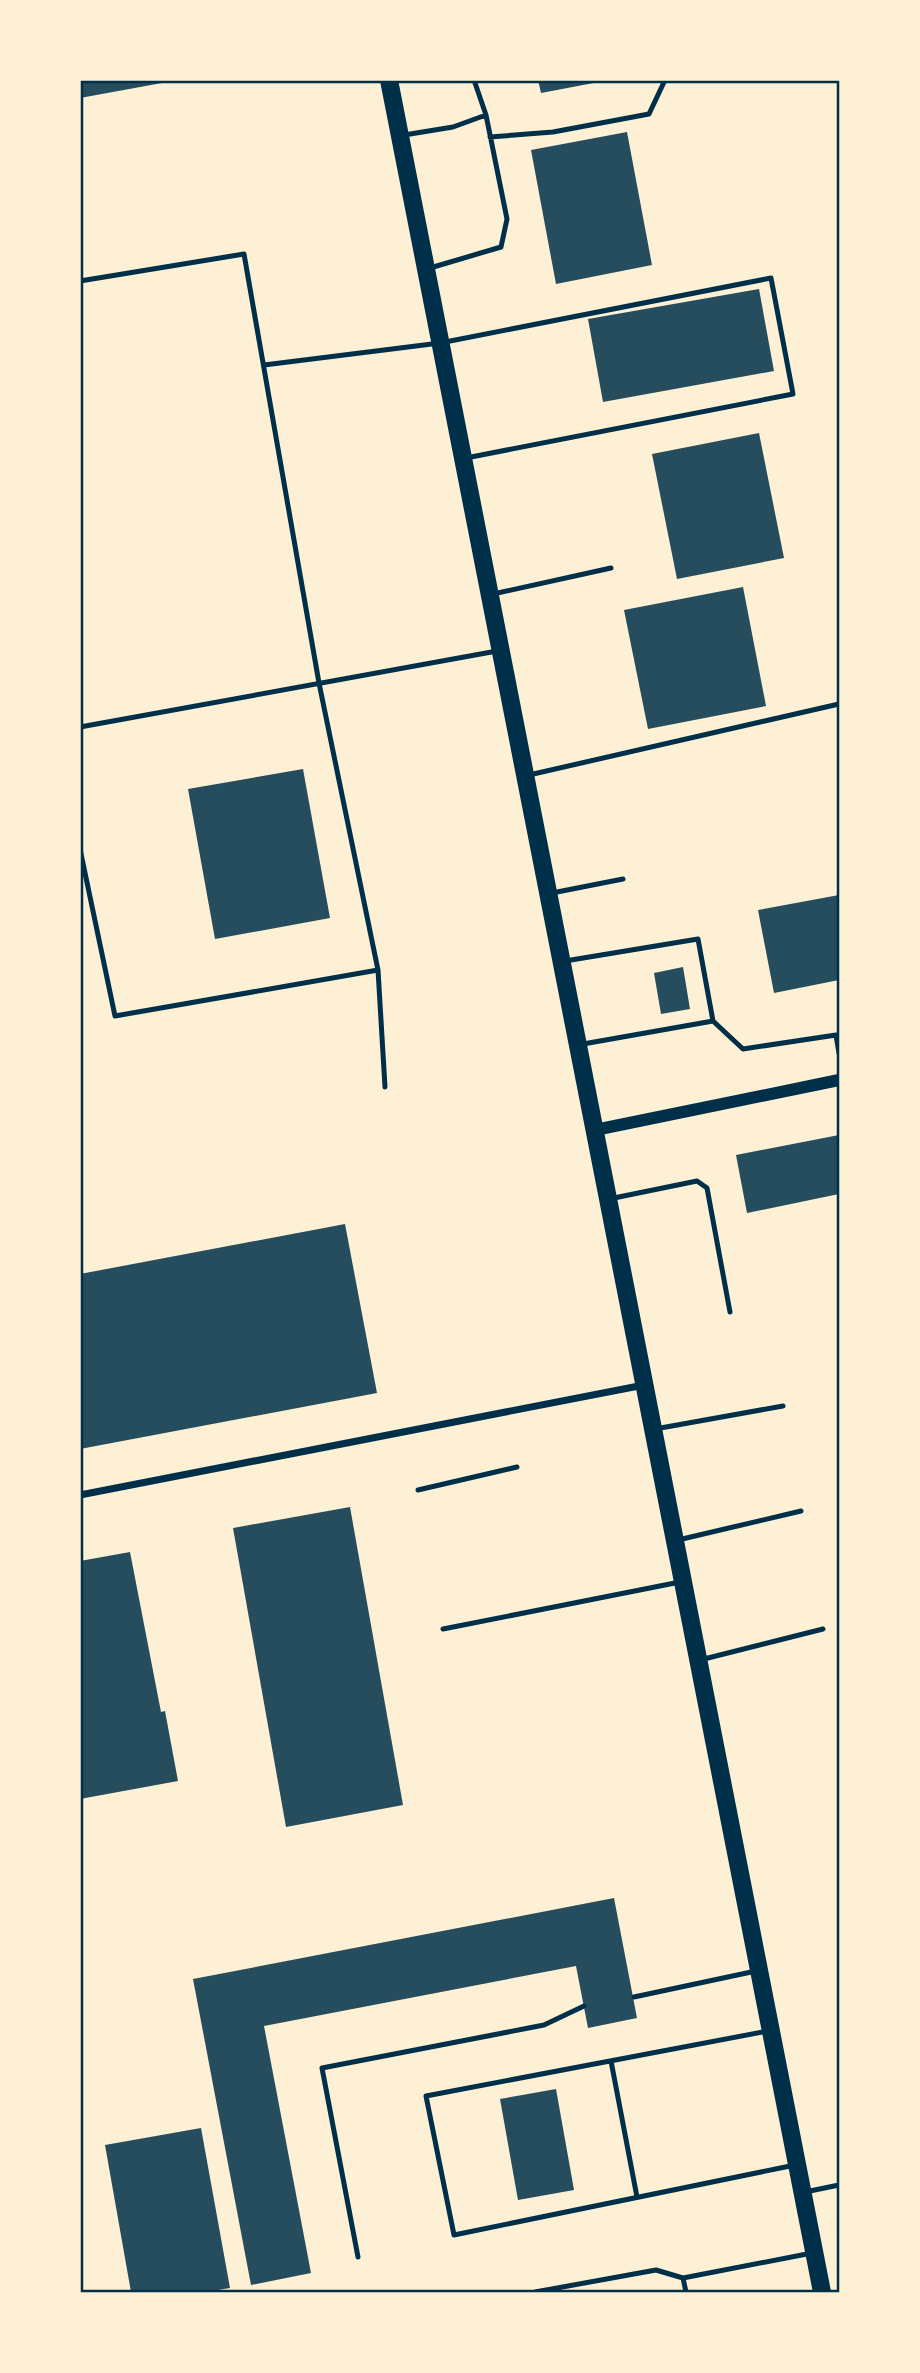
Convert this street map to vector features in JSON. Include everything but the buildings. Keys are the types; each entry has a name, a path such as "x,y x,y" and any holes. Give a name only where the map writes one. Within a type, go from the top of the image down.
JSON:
{"main road":[{"path":"389,80 822,2292"}],"street":[{"path":"595,1130 839,1080"},
{"path":"80,1495 645,1385"}],"lane":[{"path":"426,269 501,247 507,219 486,115 474,80"},
{"path":"491,137 553,132 649,114 665,80"},
{"path":"400,136 453,127 486,115"},
{"path":"80,281 244,254 319,683 377,970 385,1087"},
{"path":"264,365 440,343 771,278 793,394 463,458"},
{"path":"490,595 611,568"},
{"path":"80,727 500,650"},
{"path":"526,775 839,704"},
{"path":"80,849 115,1016 377,970"},
{"path":"549,894 624,878"},
{"path":"562,962 698,939 713,1021 743,1049 836,1035 839,1053"},
{"path":"578,1045 713,1021"},
{"path":"608,1199 697,1181 707,1188 730,1312"},
{"path":"654,1429 783,1406"},
{"path":"418,1490 517,1467"},
{"path":"675,1540 801,1511"},
{"path":"443,1629 684,1581"},
{"path":"699,1661 822,1629"},
{"path":"634,1997 759,1970"},
{"path":"358,2257 322,2068 544,2025 584,2006"},
{"path":"771,2030 426,2096 454,2235 797,2165"},
{"path":"611,2061 637,2197"},
{"path":"803,2193 839,2185"},
{"path":"535,2292 656,2270 683,2278 815,2253"},
{"path":"683,2278 686,2292"}]}
